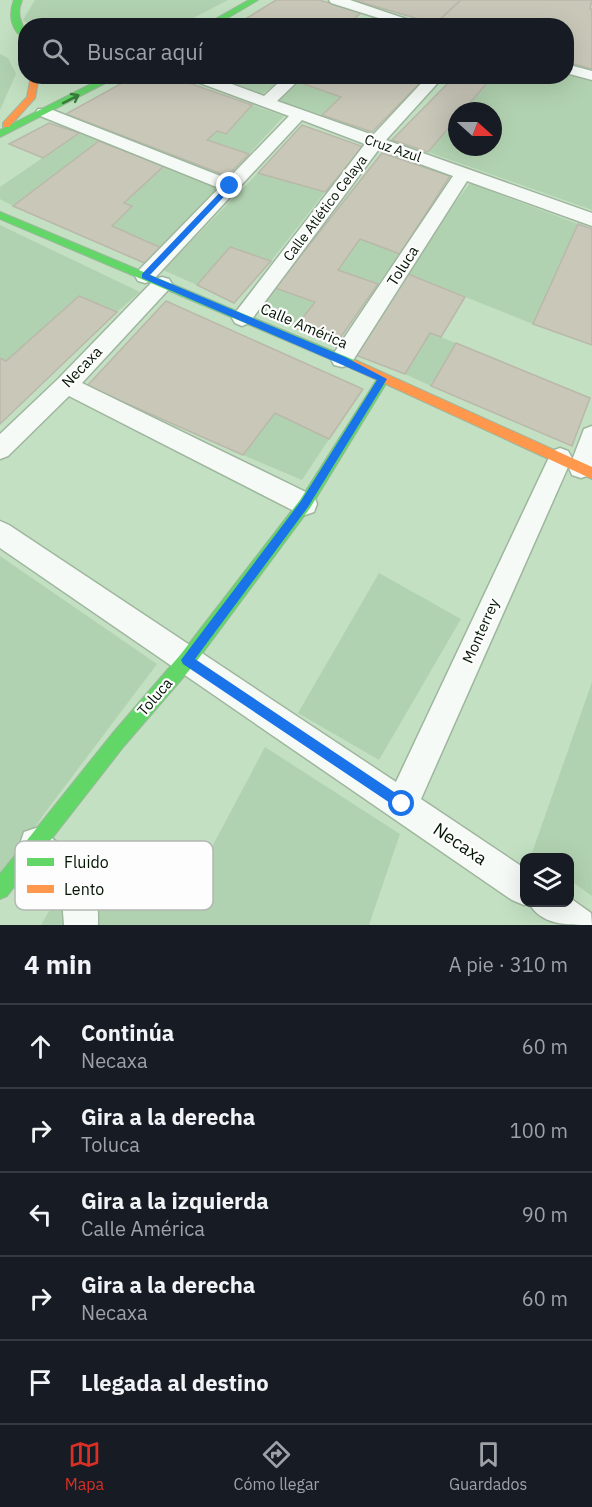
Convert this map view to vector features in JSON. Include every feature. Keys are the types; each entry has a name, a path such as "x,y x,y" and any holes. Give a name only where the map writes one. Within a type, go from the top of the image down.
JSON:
{"street":[{"path":"18,0 14,7 14,19 18,29"},
{"path":"221,18 254,0"},
{"path":"336,0 396,18"},
{"path":"364,18 372,10"},
{"path":"574,70 592,76"},
{"path":"0,132 33,96 36,84"},
{"path":"0,132 99,84"},
{"name":"Cruz Azul","path":"216,84 592,220"},
{"path":"266,102 287,84"},
{"name":"Calle Atlético Celaya","path":"242,318 375,142 429,84"},
{"path":"44,112 230,186"},
{"name":"Necaxa","path":"0,448 66,385 230,186 299,114"},
{"name":"Toluca","path":"342,359 464,173"},
{"name":"Calle América","path":"0,215 342,359 578,466"},
{"name":"Toluca","path":"38,841 118,740 187,660 305,504 383,379"},
{"path":"66,385 305,504"},
{"name":"Monterrey","path":"402,804 592,436"},
{"name":"Necaxa","path":"0,533 520,885"},
{"name":"Toluca","path":"0,889 15,870"},
{"path":"552,907 579,925"},
{"path":"80,910 81,925"}],"green space":[{"path":"35,0 228,0 193,18 24,18"},
{"path":"0,54 8,58 16,74 0,110"},
{"path":"574,75 592,80 592,210 428,152 448,129 448,156 502,156 502,102 471,102 487,84 574,84"},
{"path":"224,84 276,84 258,97"},
{"path":"296,84 304,84 341,97 322,115 276,100"},
{"path":"252,105 284,116 249,154 207,140 217,131 226,134"},
{"path":"79,133 99,141 13,206 0,199 0,187"},
{"path":"164,166 223,189 164,249 112,226 131,206 124,203"},
{"path":"258,173 325,192 271,261 230,247 197,285 163,270"},
{"path":"470,183 578,224 533,324 403,272"},
{"path":"0,225 140,292 117,312 79,296 6,361 0,358"},
{"path":"360,239 400,254 378,284 338,270"},
{"path":"275,288 315,302 295,328 257,311"},
{"path":"430,333 456,343 431,386 405,374"},
{"path":"275,413 329,439 302,480 243,455"},
{"path":"0,556 157,664 26,841 15,841 15,858 0,881"},
{"path":"379,573 461,619 379,760 298,713"},
{"path":"592,682 592,896 574,883 574,853 532,853"},
{"path":"265,747 400,834 369,925 41,925 50,910 213,910 213,845"}],"building":[{"path":"276,0 319,0 362,12 355,18 247,18"},
{"path":"354,0 461,0 442,18 415,18"},
{"path":"461,0 592,0 590,9 592,9 592,69 574,64 574,18 442,18"},
{"path":"120,84 192,84 252,105 226,134 217,131 207,140 249,154 227,176 66,114"},
{"path":"304,84 419,84 372,132 322,115 341,97"},
{"path":"447,84 486,84 471,102 448,102 448,129 428,152 392,140"},
{"path":"49,123 79,133 43,158 9,144"},
{"path":"302,125 364,147 325,192 258,173"},
{"path":"99,141 164,166 124,203 132,206 112,226 164,249 149,265 13,206"},
{"path":"382,153 450,176 400,254 360,239 338,270 378,284 336,344 295,328 315,302 275,288"},
{"path":"578,224 592,229 592,345 533,324"},
{"path":"230,247 271,261 234,303 197,285"},
{"path":"403,272 465,297 441,337 430,333 405,374 350,353"},
{"path":"79,296 117,312 0,424 0,358 6,361"},
{"path":"166,301 363,389 329,439 275,413 243,455 87,386"},
{"path":"456,343 590,398 572,446 431,386"}],"traffic: fast":[{"path":"18,0 15,11 18,28"},
{"path":"221,18 254,0"},
{"path":"0,134 99,84"},
{"path":"0,215 355,365"},
{"path":"38,841 118,740 187,660 305,504 383,379"},
{"path":"0,889 15,870"}],"traffic: slow":[{"path":"6,125 31,98 34,84"},
{"path":"355,365 592,473"}],"route":[{"path":"230,186 145,276 342,359 383,379 305,504 187,660 402,804"}]}
